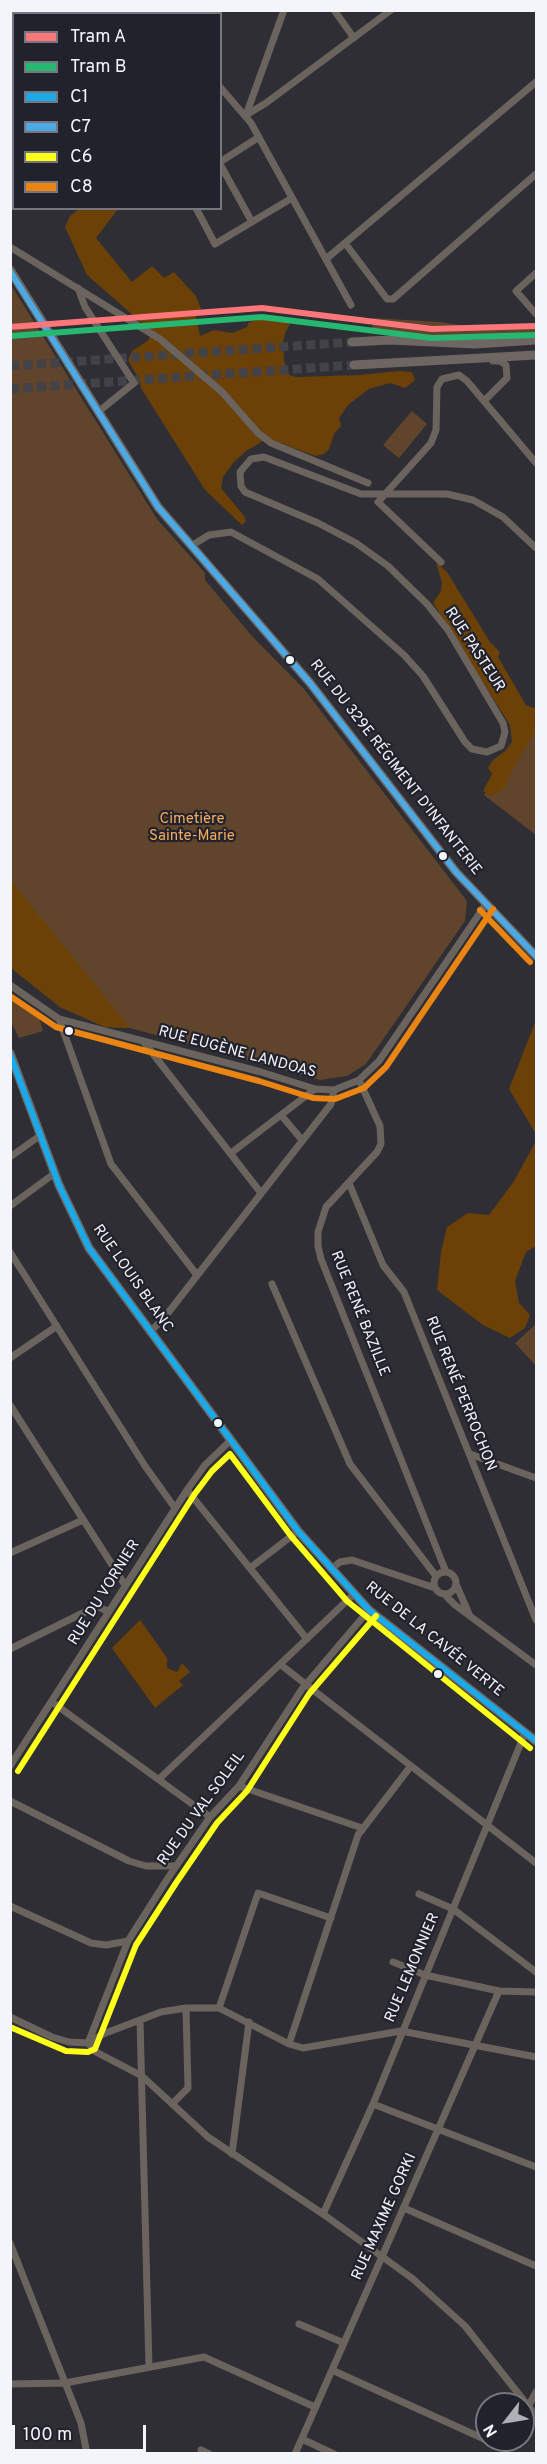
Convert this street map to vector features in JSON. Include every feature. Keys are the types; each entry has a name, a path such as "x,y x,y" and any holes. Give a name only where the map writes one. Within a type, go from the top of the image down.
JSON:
{"street":[{"path":"246,115 284,10"},
{"path":"334,10 354,38"},
{"path":"246,115 266,103 391,10"},
{"path":"326,259 537,82"},
{"path":"222,90 246,115 351,305"},
{"path":"222,103 229,99"},
{"path":"222,162 259,137"},
{"path":"222,167 252,222"},
{"path":"345,243 384,296 387,299 393,299 537,174"},
{"path":"197,210 215,244 292,198"},
{"path":"10,248 78,287 160,339 222,392 258,433 271,443 368,483"},
{"name":"RUE DU 329E RÉGIMENT D'INFANTERIE","path":"10,270 158,507 310,683 416,822 486,904 537,956"},
{"path":"537,273 516,291 537,314"},
{"path":"78,287 85,308 134,383 98,412"},
{"path":"352,342 390,340 475,344 537,340"},
{"path":"354,365 537,355"},
{"path":"463,359 500,361 506,365 508,373 504,384 484,401"},
{"path":"441,562 378,502 422,456 431,443 436,430 437,387 442,379 459,375 537,463"},
{"name":"RUE PASTEUR","path":"191,546 209,535 231,532 318,579 380,632 417,669 472,749 487,752 494,750 504,739 503,723 448,630 427,604 388,566 356,543 318,523 245,492 241,486 240,472 251,459 264,458 276,460 346,490 383,495"},
{"path":"383,495 447,494 472,500 503,517 537,548"},
{"name":"RUE EUGÈNE LANDOAS","path":"10,985 58,1019 261,1072 315,1089 334,1090 359,1080 379,1061 486,904"},
{"path":"58,1019 111,1164 197,1275"},
{"path":"143,1041 261,1193"},
{"name":"RUE LOUIS BLANC","path":"10,1053 13,1071 41,1135 74,1221 89,1248 231,1440"},
{"name":"RUE RENÉ BAZILLE","path":"359,1080 382,1135 377,1152 326,1208 318,1232 321,1259 443,1558 446,1572"},
{"path":"231,1154 315,1089"},
{"path":"150,1332 331,1104 334,1090"},
{"path":"281,1115 302,1140"},
{"path":"10,1157 41,1135"},
{"path":"10,1206 55,1173"},
{"name":"RUE RENÉ PERROCHON","path":"350,1183 383,1265 404,1292 537,1620"},
{"path":"10,1252 145,1466 175,1508"},
{"path":"272,1284 350,1464 436,1576 435,1588"},
{"path":"10,1358 57,1326"},
{"path":"10,1405 125,1585"},
{"name":"RUE DU VORNIER","path":"10,1766 186,1490 205,1465 231,1440"},
{"name":"RUE DE LA CAVÉE VERTE","path":"231,1440 298,1531 353,1595 369,1610 537,1741"},
{"path":"470,1454 537,1478"},
{"path":"186,1490 307,1639"},
{"path":"10,1553 83,1520"},
{"path":"250,1568 298,1531"},
{"path":"331,1569 349,1559 426,1588 435,1588 454,1605 537,1665"},
{"path":"436,1576 446,1572 452,1575 469,1614"},
{"path":"444,1594 450,1593 456,1584"},
{"path":"159,1779 353,1595"},
{"path":"10,1649 97,1606 108,1612"},
{"name":"RUE DU VAL SOLEIL","path":"88,2043 128,1941 176,1866 210,1817 239,1786 306,1685 369,1610"},
{"path":"281,1665 537,1863"},
{"path":"52,1702 210,1817"},
{"name":"RUE LEMONNIER","path":"323,2214 373,2104 525,1733"},
{"path":"289,2044 362,1828 410,1767"},
{"path":"239,1786 362,1828"},
{"path":"10,1801 129,1861 146,1866 176,1866"},
{"path":"219,2008 258,1893 331,1918"},
{"path":"419,1894 453,1909 537,1972"},
{"path":"10,1906 91,1943 106,1945 128,1941"},
{"path":"393,1962 425,1975 499,1991 537,1992"},
{"name":"RUE MAXIME GORKI","path":"295,2454 499,1991"},
{"path":"172,2104 188,2088 186,2008"},
{"path":"10,2017 52,2037 69,2042 88,2043 103,2034 140,2020 186,2008 219,2008 289,2044 314,2047 401,2031 537,2057"},
{"path":"140,2020 148,2367"},
{"path":"232,2154 249,2022"},
{"path":"88,2043 96,2052 142,2076 208,2137 323,2214 413,2279 465,2326 518,2392"},
{"path":"373,2104 537,2166"},
{"path":"404,2208 537,2266"},
{"path":"10,2243 81,2423 87,2454"},
{"path":"299,2324 344,2343"},
{"path":"10,2384 65,2383 204,2357 315,2407"},
{"path":"332,2370 475,2435"},
{"path":"302,2439 334,2454"},
{"path":"201,2450 209,2454"}],"green space":[{"name":"Cimetière Sainte-Marie","path":"11,285 157,519 205,573 205,580 251,635 304,689 467,901 465,921 366,1064 347,1076 320,1080 130,1028 105,1027 60,1007 11,968"},
{"path":"373,318 440,322 473,327 536,324 536,332 487,336 425,335 372,329"},
{"path":"412,411 427,424 399,458 383,445"},
{"path":"536,724 536,835 484,795 511,755"},
{"path":"18,999 38,1014 43,1031 19,1038 10,1020 11,1002"},
{"path":"536,1324 536,1366 515,1343"}],"shaded area":[{"path":"78,210 117,210 96,238 132,282 152,266 164,278 174,272 196,296 201,309 195,311 200,336 214,330 232,333 247,327 249,322 269,318 292,320 283,343 284,361 289,375 296,377 360,375 398,371 412,372 415,380 405,388 390,383 369,389 348,405 339,418 341,426 334,434 329,449 324,454 315,456 281,443 263,441 246,451 223,477 221,488 244,516 246,521 242,525 205,490 141,388 140,381 128,360 132,351 149,340 150,330 87,275 65,227 70,216"},
{"path":"436,562 447,572 490,642 500,652 498,657 526,705 534,708 536,706 536,730 511,772 506,786 496,795 489,795 483,791 492,774 488,768 492,761 512,742 510,725 433,603 441,591 442,583"},
{"path":"11,879 130,1028 105,1027 60,1007 11,968"},
{"path":"536,1020 536,1134 509,1089"},
{"path":"536,1141 536,1246 526,1252 515,1281 519,1303 530,1315 525,1328 510,1338 483,1325 437,1290 441,1252 447,1227 468,1213 489,1215 514,1181"},
{"path":"140,1620 167,1658 167,1668 177,1672 182,1663 190,1672 179,1681 183,1685 155,1708 112,1648"}],"tunnel":[{"path":"10,366 352,342"},
{"path":"10,389 354,365"}],"tram line":[{"name":"A","path":"10,327 262,308 432,329 536,326"},
{"name":"B","path":"11,336 262,317 432,338 536,335"}],"transit line":[{"name":"C7","path":"10,271 158,507 310,683 456,872 536,956"},
{"name":"C8","path":"10,996 56,1027 259,1081 313,1098 335,1099 364,1088 386,1067 493,909"},
{"name":"C8","path":"480,910 530,962"},
{"name":"C1","path":"10,1054 59,1185 89,1248 298,1531 369,1610 536,1741"},
{"name":"C6","path":"18,1771 194,1495 212,1471 230,1454 291,1536 347,1601 530,1748"},
{"name":"C6","path":"10,2027 66,2051 88,2052 95,2049 136,1945 176,1883 217,1823 247,1791 309,1694 376,1616"}]}
